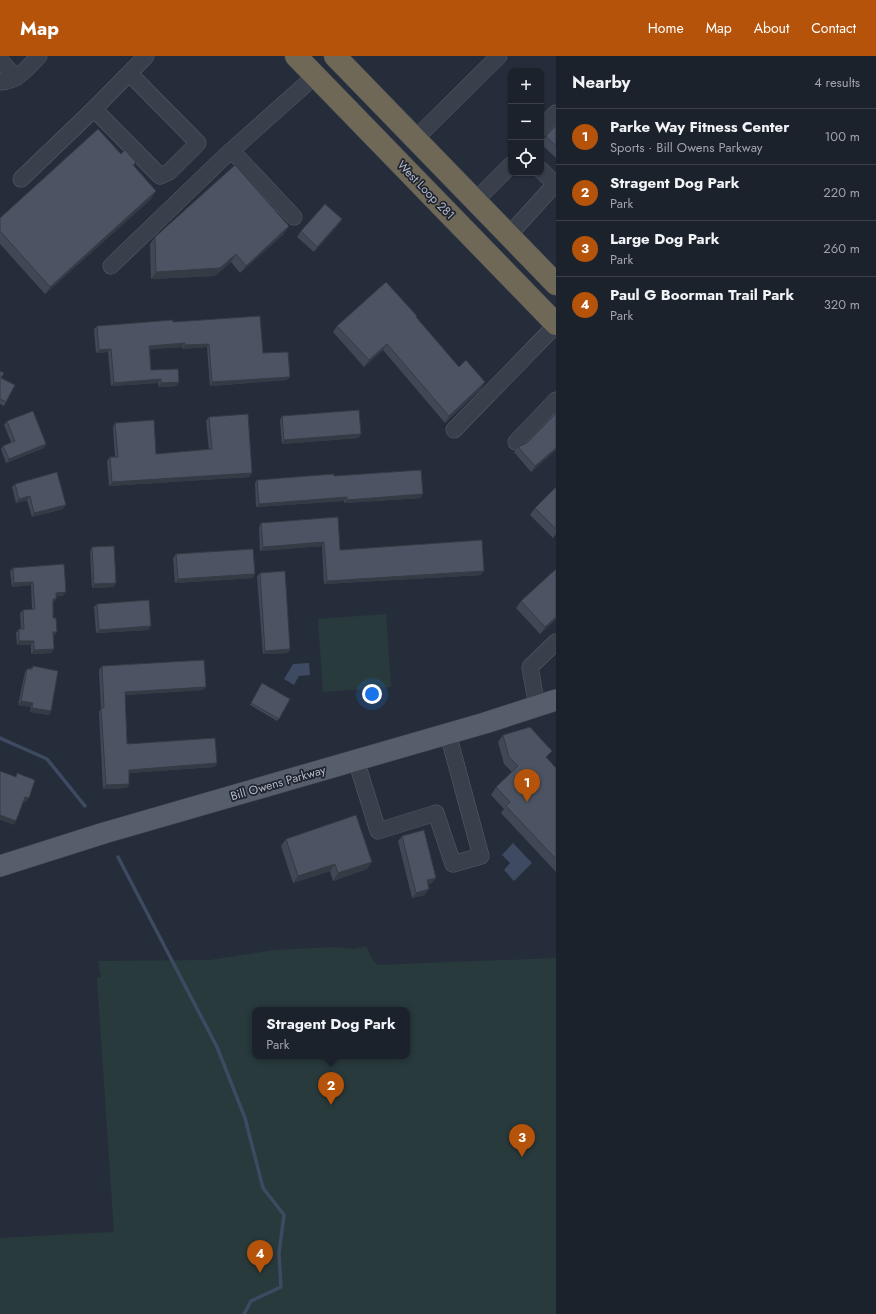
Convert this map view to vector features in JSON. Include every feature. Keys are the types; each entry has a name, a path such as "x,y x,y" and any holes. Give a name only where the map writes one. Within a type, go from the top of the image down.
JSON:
{"highway":[{"name":"West Loop 281","path":"296,56 556,324"},
{"path":"336,56 509,235 554,276"}],"main road":[{"name":"Bill Owens Parkway","path":"0,866 104,833 547,704"}],"lane":[{"path":"0,82 6,82 16,78 39,56"},
{"path":"416,138 499,56"},
{"path":"21,179 94,109 143,57"},
{"path":"0,60 16,78"},
{"path":"94,109 160,176 169,172 198,143 129,73"},
{"path":"111,266 232,150 316,76"},
{"path":"544,125 556,113"},
{"path":"232,150 294,217"},
{"path":"476,200 508,168"},
{"path":"509,235 556,184 544,173"},
{"path":"454,430 556,324"},
{"path":"516,442 556,400"},
{"path":"547,704 530,667 556,642"},
{"path":"356,760 378,831 436,813 453,864 481,856 448,734"}],"shaded area":[{"path":"386,614 391,687 323,692 318,619"},
{"path":"366,946 377,965 556,958 556,1314 0,1314 0,1238 114,1232 97,978 101,977 98,961 210,960 275,950 334,947 354,949"}],"water":[{"path":"309,663 310,675 299,676 294,685 284,679 293,664"},
{"path":"513,843 532,863 514,881 504,870 510,863 502,855"}],"building":[{"path":"556,125 556,146 546,136"},
{"path":"98,129 121,154 125,150 136,162 133,165 156,191 50,287 0,231 0,218"},
{"path":"235,165 289,226 246,266 236,254 220,268 156,272 155,237"},
{"path":"325,204 342,219 317,247 301,231"},
{"path":"386,282 417,316 416,317 459,367 466,360 485,382 449,416 387,344 369,360 337,326"},
{"path":"260,316 263,353 288,352 290,377 212,382 209,344 185,345 185,343 149,346 151,370 178,369 179,382 161,383 161,379 114,383 111,349 99,350 97,326 173,320 173,322"},
{"path":"0,371 4,373 1,378 15,385 6,402 0,399"},
{"path":"359,410 361,434 284,440 282,416"},
{"path":"33,411 46,444 9,459 3,446 15,441 7,421"},
{"path":"556,413 556,448 535,466 518,447 527,443"},
{"path":"248,414 252,473 112,482 110,457 118,457 115,423 154,420 156,454 212,449 209,417"},
{"path":"421,470 423,494 347,500 347,497 259,504 257,480 334,474 334,476"},
{"path":"57,472 66,505 34,513 30,496 19,499 15,484"},
{"path":"556,487 556,529 535,508"},
{"path":"338,517 340,550 482,540 484,571 327,581 324,542 263,547 261,523"},
{"path":"114,546 116,583 94,584 92,547"},
{"path":"253,549 255,574 178,579 176,554"},
{"path":"64,564 66,592 56,593 56,599 53,599 53,618 56,618 57,632 53,632 54,649 34,650 34,641 19,641 19,629 24,629 23,610 35,609 33,582 14,583 13,568"},
{"path":"556,569 556,617 545,627 521,601"},
{"path":"285,571 290,649 265,651 260,573"},
{"path":"149,600 151,626 99,630 97,604"},
{"path":"204,660 206,687 125,692 127,744 215,738 217,763 129,770 129,784 106,785 101,708 104,708 102,666"},
{"path":"33,666 58,671 51,711 32,708 33,703 21,701 27,669 32,669"},
{"path":"262,683 290,699 279,719 251,703"},
{"path":"530,727 552,751 546,757 556,768 556,859 506,806 510,802 496,787 518,766 509,757 503,735"},
{"path":"0,771 16,777 17,773 35,780 29,798 25,797 16,821 0,815"},
{"path":"356,815 372,862 338,873 335,864 298,876 286,839"},
{"path":"424,830 436,878 427,880 429,889 416,893 402,836"}],"waterway":[{"path":"0,738 47,759 85,806"},
{"path":"118,857 217,1047 245,1118 263,1188 284,1215 279,1253 281,1287 251,1301 244,1314"}],"place":[{"name":"Parke Way Fitness Center","path":"527,802"},
{"name":"Stragent Dog Park","path":"331,1105"},
{"name":"Large Dog Park","path":"522,1157"},
{"name":"Paul G Boorman Trail Park","path":"260,1273"}]}
